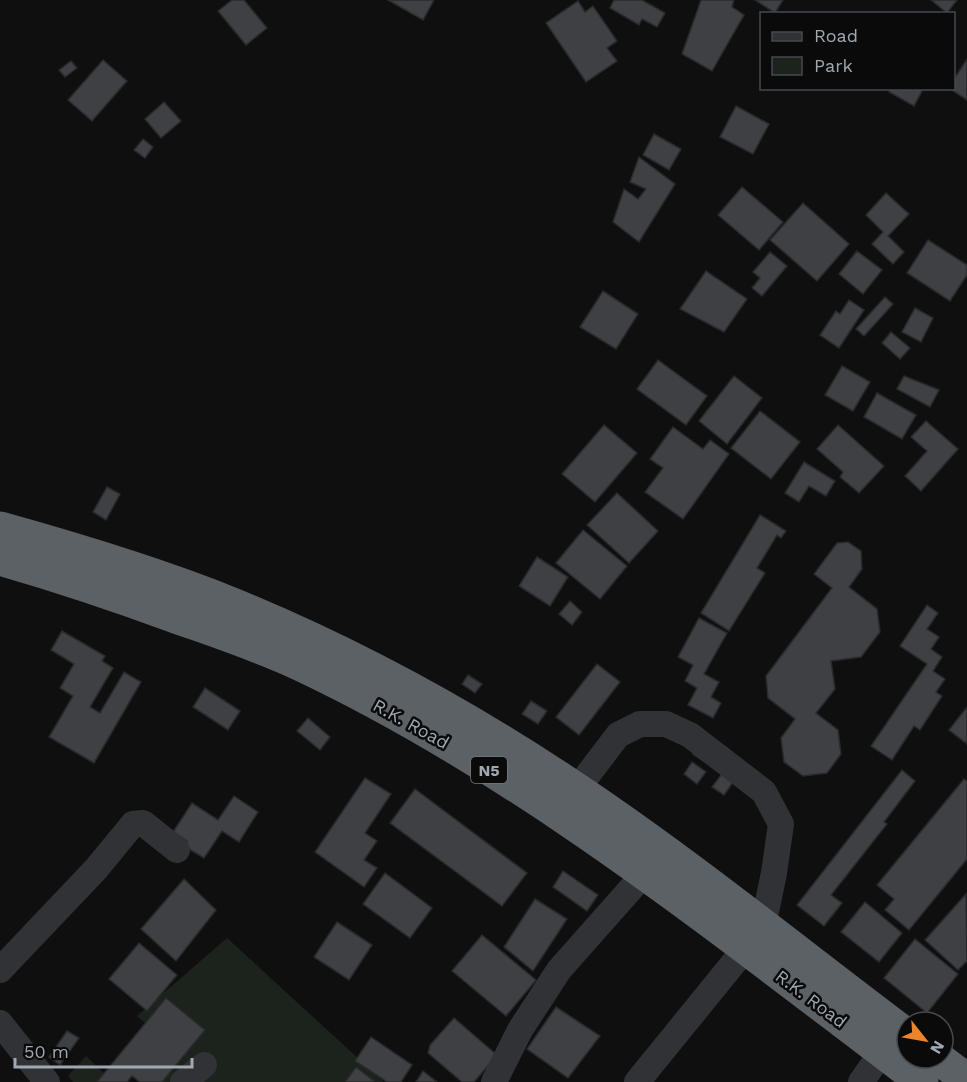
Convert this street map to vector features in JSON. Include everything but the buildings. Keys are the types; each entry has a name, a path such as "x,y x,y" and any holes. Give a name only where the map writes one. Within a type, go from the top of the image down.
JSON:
{"highway":[{"name":"R.K. Road","path":"0,528 77,550 233,604 310,638 460,717 577,789 754,937 895,1043"},
{"name":"R.K. Road","path":"0,559 78,582 220,633 298,664 395,714 483,766 560,813 644,874 754,937"},
{"path":"954,1070 967,1080"}],"street":[{"path":"577,789 618,735 640,724 666,724 690,735 764,792 781,824 774,873 754,937 637,1082"},
{"path":"0,970 96,869 133,824 142,823 177,850"},
{"path":"494,1082 520,1030 559,970 644,874"},
{"path":"0,1023 47,1082"},
{"path":"861,1082 895,1043"},
{"path":"183,1082 204,1065"}],"green space":[{"path":"227,938 384,1082 154,1082 184,1057 137,1016"},
{"path":"86,1056 113,1082 73,1082 68,1076"}]}
